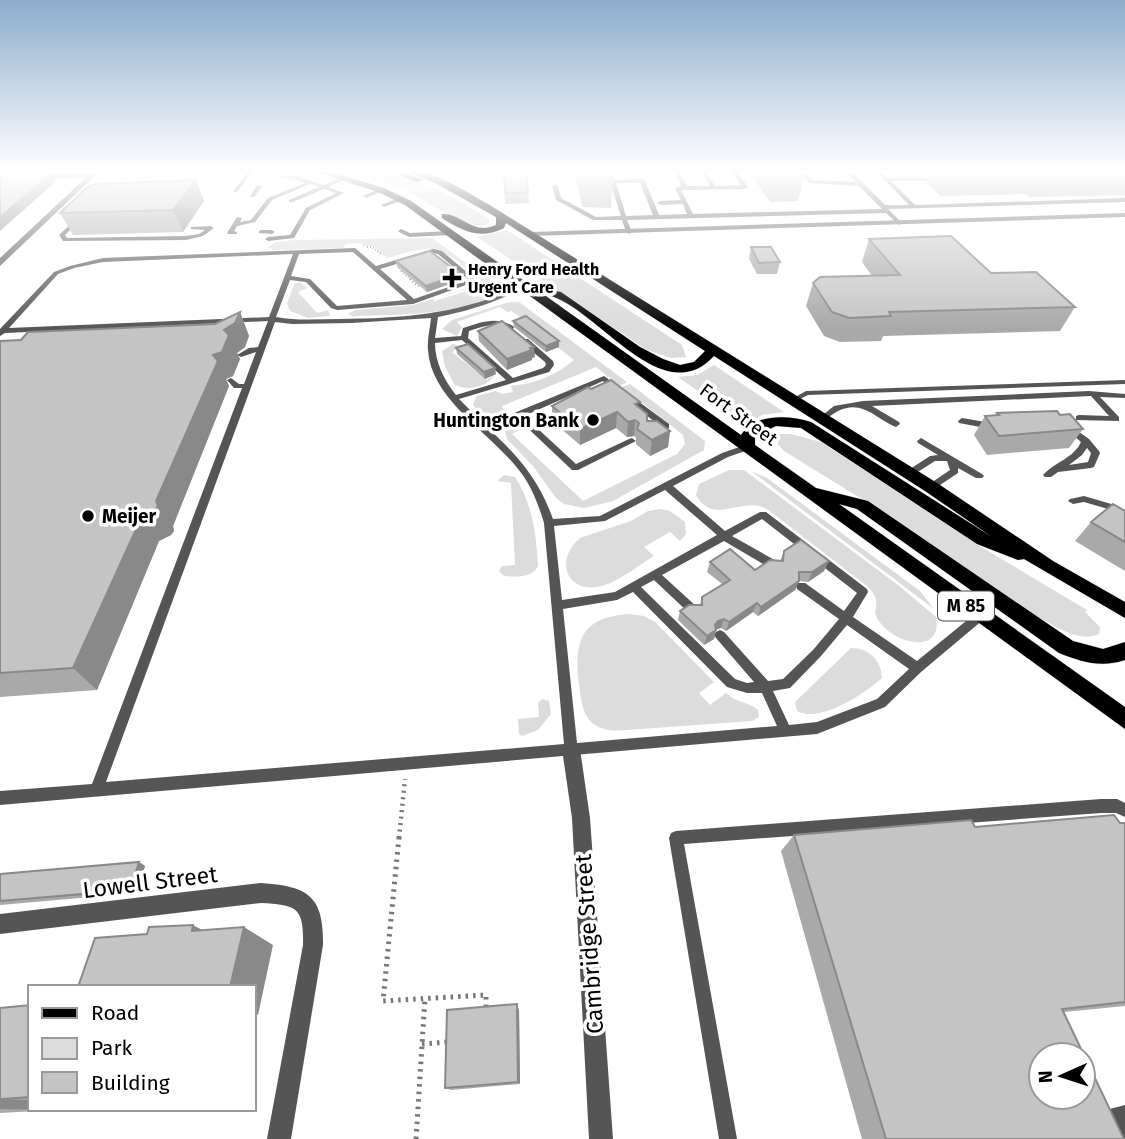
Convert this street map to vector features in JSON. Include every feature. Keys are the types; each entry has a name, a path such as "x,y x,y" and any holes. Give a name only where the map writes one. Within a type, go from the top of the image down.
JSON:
{"main road":[{"name":"Fort Street","path":"436,223 1125,719"},
{"path":"456,223 470,231 484,232 497,229 501,223"},
{"name":"Fort Street","path":"513,223 712,351 931,486 1047,566 1125,611"},
{"path":"527,287 557,294 644,355 666,366 690,368 709,357 712,351"},
{"path":"748,447 748,434 764,423 778,420 806,425 983,540 1047,566"},
{"path":"807,490 862,505 1066,647 1099,657 1112,657 1125,650"}],"street":[{"path":"0,263 42,223"},
{"path":"530,234 879,223"},
{"path":"0,252 12,252"},
{"name":"Cambridge Street","path":"570,749 581,818 601,1139"},
{"name":"Lowell Street","path":"0,924 261,894 293,895 303,901 311,912 313,945 279,1139"}],"lane":[{"path":"74,223 62,235 65,240 186,238 201,235 211,228 192,228"},
{"path":"234,233 230,233 237,223"},
{"path":"261,232 292,237 300,223"},
{"path":"626,223 629,232"},
{"path":"401,231 409,235 450,233"},
{"path":"261,254 271,233"},
{"path":"1,332 48,279 72,267 103,260 355,250 413,302"},
{"path":"288,278 308,280 333,307 342,308 413,302 474,281 440,253 433,251 375,268"},
{"path":"96,790 298,252"},
{"path":"1,332 272,319 292,322 436,317 510,295 527,287"},
{"path":"338,321 342,308"},
{"path":"436,317 431,341 432,358 438,372 454,398 523,468 538,492 549,523 570,749"},
{"path":"454,398 545,370 550,365 549,360 501,322 492,321 466,330 464,338"},
{"path":"431,341 464,338 512,381"},
{"path":"242,355 261,349"},
{"path":"484,428 604,378 666,426 650,433"},
{"path":"231,380 237,386 247,386"},
{"path":"1079,418 1116,419 1080,382"},
{"path":"794,400 806,393 842,391 1125,382"},
{"path":"842,391 895,424"},
{"path":"823,418 837,408 863,404 1092,394 1125,396"},
{"path":"518,415 575,468 632,442"},
{"path":"962,421 981,426 1006,426"},
{"path":"1058,425 1073,429 1086,441 1096,453 1090,465 1050,472 1071,461 1084,448 1086,441"},
{"path":"921,441 979,476"},
{"path":"549,523 603,519 725,455 748,447"},
{"path":"909,473 933,458 951,460"},
{"path":"931,486 955,471 951,460"},
{"path":"668,487 726,537 774,565"},
{"path":"1073,502 1084,499 1115,508"},
{"path":"558,605 617,596 763,514 863,592 845,619 786,684 747,688 731,683 634,587"},
{"path":"656,576 693,610"},
{"path":"801,586 917,668"},
{"path":"0,798 817,728 881,703 917,668 980,616"},
{"path":"720,635 765,687 786,732"},
{"path":"728,1139 676,838 1101,806 1117,806 1125,810"},
{"path":"1123,1139 1112,1116 1125,1114"}],"path":[{"path":"394,265 426,293"},
{"path":"536,424 557,414"},
{"path":"407,764 383,1001 486,995 486,1013"},
{"path":"416,1139 425,999"},
{"path":"422,1044 453,1042"}],"green space":[{"path":"467,223 490,223 481,226"},
{"path":"507,230 682,345 686,357 671,358 647,350 477,237"},
{"path":"432,238 491,281 436,299 476,285 479,281 477,276 453,258 435,250 416,250 387,258 373,246 362,246 362,243 346,244 343,248 273,250 268,247 276,242 294,240"},
{"path":"300,282 307,288 298,292 317,313 328,310 330,316 308,318 290,311 287,304 294,284"},
{"path":"492,283 500,288 489,297 453,309 408,314 348,314 355,310 413,305 432,299 435,301"},
{"path":"509,302 519,302 627,382 620,386 596,367 502,406 506,414 491,416 479,411 473,404 477,396 496,391 502,394 513,392 511,386 545,378 574,360 512,311 507,312 500,307 457,322 462,327 457,336 442,329 452,320"},
{"path":"453,344 462,346 452,352 487,380 494,376 491,380 470,388 454,384 445,367 442,351"},
{"path":"714,365 784,412 762,415 746,425 678,377 697,375"},
{"path":"630,384 705,441 704,450 613,501 584,508 564,504 507,439 505,430 512,424 520,426 521,429 512,434 583,501 677,454 685,444 683,435 622,387"},
{"path":"780,434 791,434 821,442 978,545 1087,610 1085,612 1100,627 1099,634 1077,636 1042,619 1038,620 865,501 784,451 778,444"},
{"path":"729,470 744,470 898,585 936,617 936,630 931,638 923,642 912,642 889,632 875,613 876,598 867,586 767,509 748,505 720,510 703,504 696,495 699,484"},
{"path":"751,471 767,478 920,591 934,609"},
{"path":"504,475 515,477 533,520 538,566 532,573 524,576 504,576 499,571 502,566 515,565 511,483 497,481"},
{"path":"648,511 670,511 685,522 686,534 680,541 670,532 644,547 654,556 605,585 582,586 568,575 567,557 580,538 631,521"},
{"path":"630,614 644,616 655,622 714,682 699,693 710,705 726,693 755,707 759,717 752,721 623,730 595,725 585,712 579,685 580,644 591,626 601,620"},
{"path":"851,648 869,653 877,661 882,678 854,698 830,710 807,714 797,711 795,702"},
{"path":"542,699 549,701 551,714 538,730 522,736 519,734 518,719 539,717 538,703"}],"building":[{"path":"951,236 991,273 1036,272 1075,307 889,312 891,316 849,318 832,312 813,283 820,277 900,275 869,239"},
{"path":"751,247 771,247 780,262 759,263"},
{"path":"430,251 460,274 426,286 396,261"},
{"name":"Meijer","path":"240,312 235,323 224,330 229,335 222,352 213,355 218,361 156,501 158,506 142,516 73,668 0,673 0,341 21,340 28,332 215,324"},
{"path":"526,316 559,341 546,346 513,321"},
{"path":"502,321 534,347 530,348 532,350 507,359 478,331"},
{"path":"468,344 495,368 484,372 456,348"},
{"path":"611,380 640,402 635,404 647,414 647,421 657,421 670,431 652,440 637,429 639,423 635,420 628,422 617,412 580,429 552,406 588,387 591,389"},
{"path":"1057,411 1060,415 1070,414 1083,429 999,436 985,416 999,415 997,413"},
{"path":"1113,504 1125,511 1125,542 1091,522"},
{"path":"801,540 829,561 812,572 799,572 799,581 761,607 757,603 729,622 724,619 718,621 716,630 707,636 680,611 689,605 702,605 702,597 730,580 710,562 730,549 755,570 770,560 783,561 784,551"},
{"path":"1114,815 1120,823 1125,823 1125,1002 1062,1009 1077,1041 1027,1041 1027,1111 1097,1111 1097,1082 1124,1139 886,1139 794,835 971,820 975,827"},
{"path":"139,862 130,890 0,901 0,874"},
{"path":"193,925 192,931 244,927 230,985 79,985 95,938 147,934 149,927"},
{"path":"517,1004 518,1082 445,1088 447,1010"},
{"path":"28,1005 28,1097 2,1099 0,1104 0,1008"}],"place":[{"name":"Henry Ford Health Urgent Care","path":"452,278"},
{"name":"Huntington Bank","path":"593,420"},
{"name":"Meijer","path":"88,516"}]}
